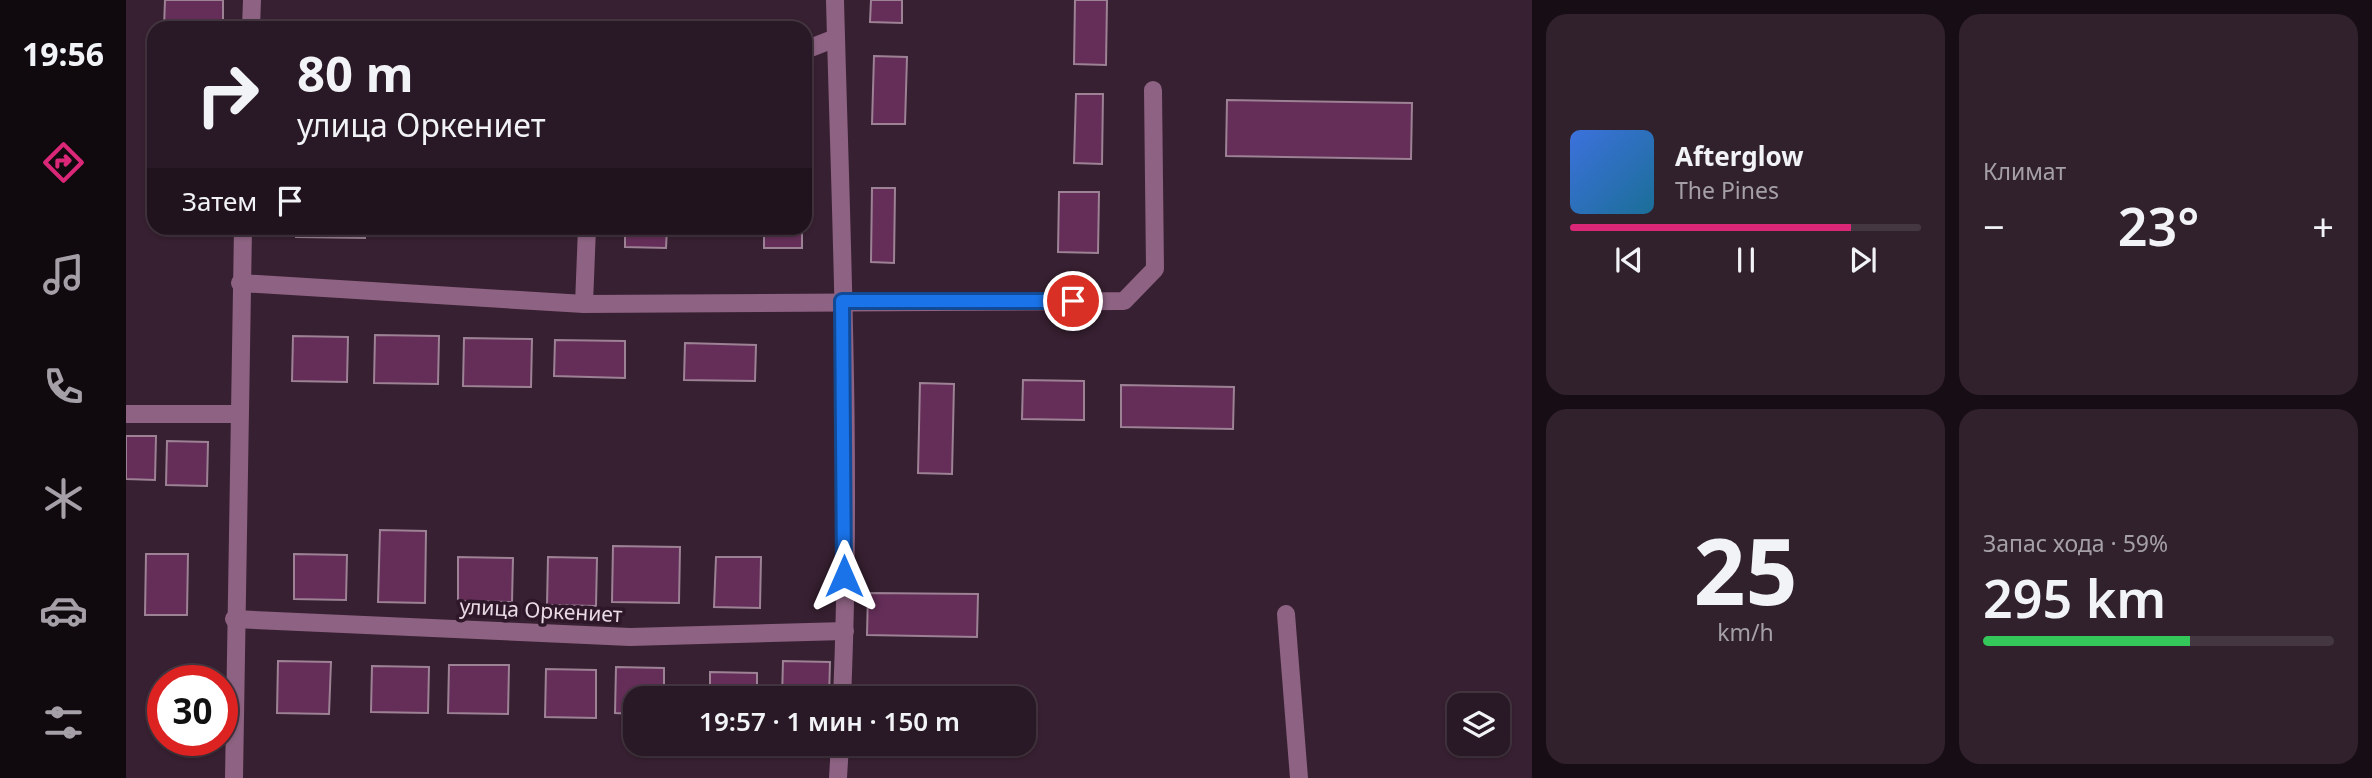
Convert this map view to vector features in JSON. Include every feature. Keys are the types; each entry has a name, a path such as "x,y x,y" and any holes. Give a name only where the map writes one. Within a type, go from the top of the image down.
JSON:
{"street":[{"path":"251,21 252,0"},
{"path":"835,0 842,301 845,631 843,686"},
{"path":"812,47 836,38"},
{"path":"240,283 583,304 1124,301 1156,270 1153,90"},
{"path":"234,778 234,619 243,235"},
{"path":"583,304 587,235"},
{"path":"126,414 238,414"},
{"path":"1286,614 1299,778"},
{"name":"улица Оркениет","path":"234,619 630,638 845,631"},
{"path":"838,778 839,756"}],"building":[{"path":"165,0 223,0 223,21 164,21"},
{"path":"871,0 902,0 902,23 870,22"},
{"path":"1075,0 1107,0 1106,65 1074,64"},
{"path":"874,56 907,57 905,124 872,124"},
{"path":"1076,94 1103,94 1102,164 1074,163"},
{"path":"1227,100 1412,103 1411,159 1226,156"},
{"path":"872,188 895,188 894,263 871,262"},
{"path":"1059,192 1099,192 1098,253 1058,252"},
{"path":"296,235 365,235 365,238"},
{"path":"625,235 667,235 666,248 625,247"},
{"path":"764,235 802,235 802,248 764,248"},
{"path":"375,335 439,336 438,384 374,383"},
{"path":"293,336 348,337 347,382 292,381"},
{"path":"464,338 532,339 531,387 463,386"},
{"path":"555,340 625,341 625,378 554,376"},
{"path":"685,343 756,345 755,381 684,380"},
{"path":"1023,380 1084,381 1084,420 1022,419"},
{"path":"920,383 954,384 952,474 918,473"},
{"path":"1121,385 1234,387 1233,429 1121,427"},
{"path":"126,436 156,436 155,480 126,479"},
{"path":"167,441 208,442 207,486 166,485"},
{"path":"380,530 426,531 425,603 378,602"},
{"path":"613,546 680,547 679,603 612,602"},
{"path":"146,554 188,554 187,615 145,615"},
{"path":"294,554 347,555 346,600 294,599"},
{"path":"458,557 513,558 512,602 458,601"},
{"path":"548,557 597,558 596,606 547,605"},
{"path":"716,557 761,557 760,608 714,607"},
{"path":"868,593 978,594 977,637 867,635"},
{"path":"278,661 331,662 329,714 277,713"},
{"path":"783,661 830,662 829,686 782,686"},
{"path":"449,665 509,665 508,714 448,713"},
{"path":"372,666 429,667 428,713 371,712"},
{"path":"616,667 664,668 664,686 623,686 623,713 615,713"},
{"path":"546,669 596,670 596,718 545,717"},
{"path":"710,672 757,673 757,686 710,686"}],"route":[{"path":"844,576 842,301 1073,301"}]}
